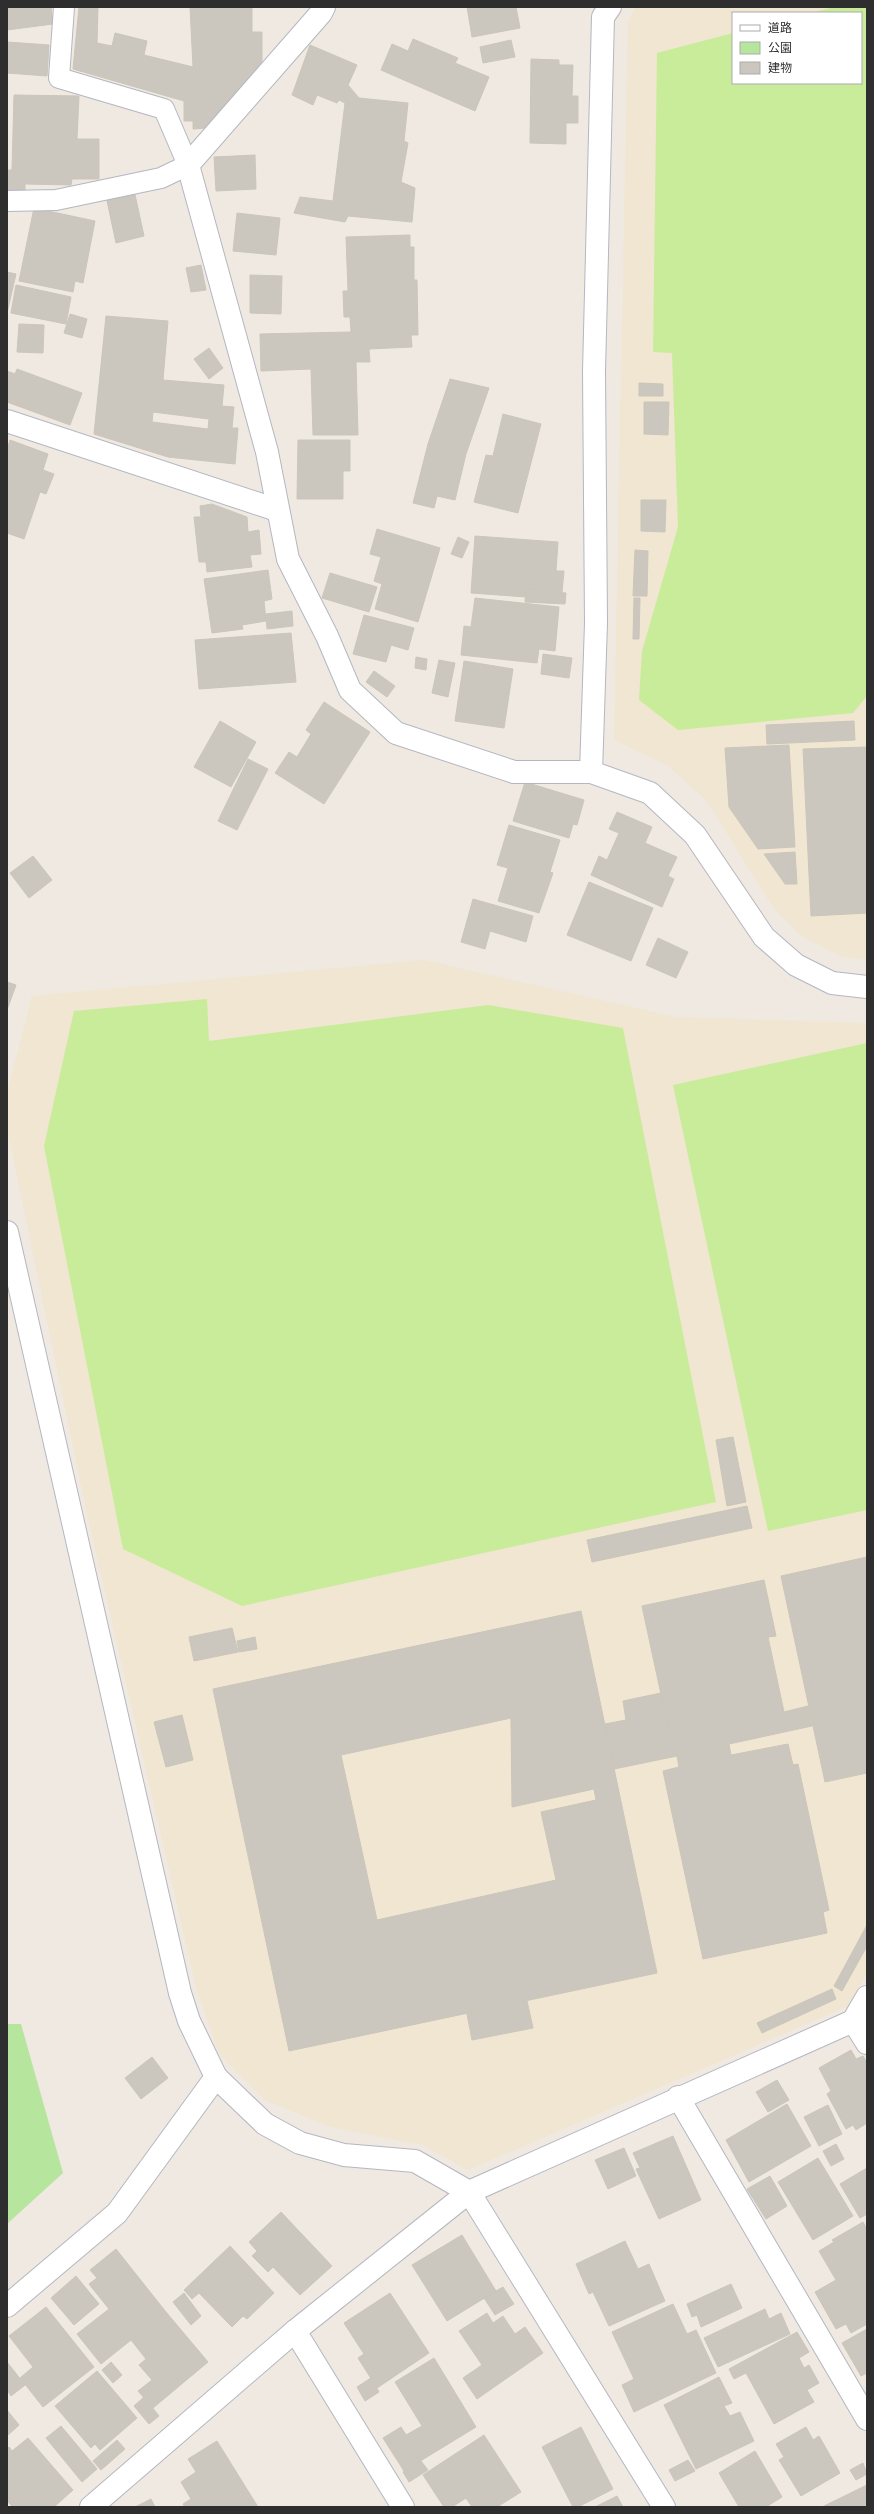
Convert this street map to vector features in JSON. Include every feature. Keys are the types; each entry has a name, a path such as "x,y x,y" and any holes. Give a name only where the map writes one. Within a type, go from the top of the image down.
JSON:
{"street":[{"path":"324,7 321,13 188,165 267,452 277,510 288,559 327,636 350,690 396,733 514,772 591,772 650,793 695,835 764,937 796,965 832,983 867,987"},
{"path":"591,772 596,623 594,371 596,285 603,17 610,7"},
{"path":"7,421 277,510"},
{"path":"7,1232 10,1254 180,1992 189,2021 216,2077 265,2124 300,2143 344,2155 415,2161 468,2192 664,2507"},
{"path":"91,2507 295,2331 468,2192 678,2097 853,2021 867,1997"},
{"path":"853,2021 867,2043"},
{"path":"7,2306 117,2213 216,2077"},
{"path":"678,2097 867,2419"},
{"path":"295,2331 403,2507"}],"lane":[{"path":"7,201 56,200 160,178 188,165 164,109 59,78 64,7"}],"shaded area":[{"path":"635,7 867,7 867,960 843,957 801,936 774,909 706,800 667,765 614,740 628,22"},
{"path":"424,960 677,1017 867,1023 867,1973 848,2006 468,2170 423,2145 330,2127 265,2100 219,2054 196,1987 86,1509 7,1128 7,1093 32,996"}],"green space":[{"path":"834,7 867,7 867,696 853,713 678,730 639,700 642,651 678,527 672,353 653,352 657,53 732,33 732,84 862,84 862,12 815,12"},
{"path":"207,999 209,1041 488,1005 623,1028 716,1502 242,1606 123,1549 44,1146 74,1011"},
{"path":"867,1043 867,1510 768,1531 673,1085"},
{"path":"7,2024 21,2024 63,2173 7,2224"}],"building":[{"path":"7,7 51,7 53,24 7,30"},
{"path":"79,7 98,7 97,43 112,46 115,33 147,41 144,55 193,67 190,7 252,7 252,32 262,32 262,65 207,128 193,129 193,121 184,121 184,101 73,69"},
{"path":"467,7 516,7 520,28 472,37"},
{"path":"413,39 458,58 455,63 489,77 475,111 381,70 392,44 408,51"},
{"path":"511,40 515,57 483,63 480,47"},
{"path":"7,42 49,45 47,76 7,73"},
{"path":"310,45 357,65 348,85 359,98 408,103 404,141 408,143 401,182 415,188 412,222 348,216 345,222 294,213 300,197 333,201 345,103 339,100 337,103 317,95 313,105 292,95"},
{"path":"531,59 559,60 559,65 573,65 572,96 578,96 578,123 566,123 566,144 530,143"},
{"path":"14,95 79,96 77,139 99,139 99,179 72,179 71,185 25,184 25,190 7,190 7,170 12,170"},
{"path":"255,155 256,189 216,191 214,157"},
{"path":"134,190 144,236 116,243 106,196"},
{"path":"34,208 95,221 83,283 75,281 73,292 19,281"},
{"path":"237,213 280,218 276,255 233,251"},
{"path":"410,235 410,247 414,247 414,280 417,280 418,335 411,335 412,347 369,349 370,362 356,362 358,435 313,435 311,369 261,371 260,334 351,332 350,317 344,317 343,291 348,291 346,237"},
{"path":"201,265 206,290 191,292 186,268"},
{"path":"7,272 16,274 7,313"},
{"path":"250,275 282,276 281,314 250,313"},
{"path":"16,285 71,297 66,324 11,313"},
{"path":"70,314 87,319 82,338 64,333"},
{"path":"106,316 168,321 163,380 224,385 222,406 234,407 232,428 238,428 235,464 168,457 94,434","holes":["153,412 209,419 208,429 152,422"]},
{"path":"19,324 44,325 43,353 17,352"},
{"path":"209,348 223,368 209,379 194,359"},
{"path":"17,369 82,393 70,425 7,402 7,371 15,374"},
{"path":"450,379 489,388 466,454 455,500 437,496 434,508 413,503 428,444"},
{"path":"639,383 663,384 663,396 639,396"},
{"path":"644,402 669,402 668,435 644,434"},
{"path":"503,414 541,424 518,513 474,502 486,455 493,456"},
{"path":"10,440 48,454 43,470 54,474 46,494 40,492 24,539 7,533 7,450"},
{"path":"298,440 350,440 350,471 343,471 343,499 297,499"},
{"path":"641,500 666,500 665,532 641,531"},
{"path":"212,504 247,517 248,532 259,530 261,554 250,555 252,567 207,572 206,562 199,562 194,517 201,517 200,506"},
{"path":"377,529 440,548 418,622 375,609 382,584 374,581 381,557 370,554"},
{"path":"475,536 558,542 556,571 564,571 562,592 526,589 526,597 471,593"},
{"path":"458,537 469,542 462,558 451,554"},
{"path":"635,550 648,551 647,596 633,596"},
{"path":"268,570 272,599 264,601 266,621 242,625 243,629 212,633 204,579"},
{"path":"330,573 377,587 369,612 322,598"},
{"path":"526,589 566,593 565,604 525,602"},
{"path":"475,598 559,607 555,651 539,649 537,663 461,655 464,626 471,627"},
{"path":"634,598 640,598 639,639 633,639"},
{"path":"292,611 293,626 267,629 266,614"},
{"path":"364,615 414,628 408,650 391,645 386,662 353,654"},
{"path":"291,633 296,682 199,689 195,640"},
{"path":"543,654 572,658 569,678 541,674"},
{"path":"416,657 427,659 426,670 415,668"},
{"path":"439,660 455,663 448,697 432,693"},
{"path":"464,661 513,669 504,728 455,721"},
{"path":"374,671 395,686 387,697 366,682"},
{"path":"324,702 370,732 324,804 275,773 289,752 297,757 311,734 306,730"},
{"path":"220,721 256,742 231,787 194,767"},
{"path":"854,721 855,740 767,744 766,725"},
{"path":"789,745 795,847 758,849 729,807 725,748"},
{"path":"867,747 867,913 811,916 803,749"},
{"path":"248,759 268,769 237,830 218,821"},
{"path":"525,782 584,800 577,825 573,824 569,838 513,821"},
{"path":"617,812 652,827 645,843 677,857 668,876 674,879 662,907 591,875 599,856 607,860 619,833 609,829"},
{"path":"509,825 560,840 550,872 553,873 539,913 498,901 508,868 497,865"},
{"path":"795,852 797,884 785,884 764,854"},
{"path":"33,856 52,880 29,898 10,873"},
{"path":"589,882 653,908 631,961 567,935"},
{"path":"473,899 533,916 526,942 490,931 485,949 461,942"},
{"path":"658,938 688,952 676,978 646,965"},
{"path":"7,982 16,985 7,1010"},
{"path":"733,1437 746,1502 727,1506 716,1440"},
{"path":"747,1506 752,1528 592,1562 587,1540"},
{"path":"867,1557 867,1773 825,1782 781,1576"},
{"path":"764,1580 776,1636 768,1637 784,1712 808,1706 812,1726 729,1744 731,1755 788,1744 793,1765 798,1764 829,1910 823,1912 827,1933 703,1959 663,1771 679,1767 677,1756 614,1769 608,1739 668,1727 642,1606"},
{"path":"581,1611 657,1973 289,2051 213,1689","holes":["511,1718 512,1807 594,1789 596,1800 541,1812 556,1880 377,1920 341,1755"]},
{"path":"232,1628 238,1652 194,1661 189,1637"},
{"path":"255,1637 257,1649 239,1652 237,1641"},
{"path":"661,1693 668,1727 608,1739 605,1724 626,1720 623,1701"},
{"path":"182,1715 193,1760 166,1767 154,1722"},
{"path":"867,1925 867,1946 842,1991 834,1986"},
{"path":"832,1989 836,1999 762,2033 757,2023"},
{"path":"527,2001 533,2028 472,2040 467,2014"},
{"path":"851,2050 856,2059 863,2056 867,2063 867,2123 856,2130 853,2125 846,2129 827,2094 831,2091 819,2068"},
{"path":"152,2057 168,2078 141,2099 125,2078"},
{"path":"777,2080 789,2100 768,2112 756,2092"},
{"path":"787,2104 811,2146 749,2182 726,2140"},
{"path":"828,2105 842,2134 819,2146 804,2117"},
{"path":"673,2136 701,2200 659,2219 636,2169 640,2168 633,2153"},
{"path":"836,2144 844,2159 831,2166 823,2151"},
{"path":"624,2148 636,2176 608,2189 595,2160"},
{"path":"818,2158 853,2216 813,2240 778,2182"},
{"path":"867,2168 867,2214 860,2218 840,2184"},
{"path":"770,2176 787,2206 766,2219 747,2189"},
{"path":"281,2212 332,2266 300,2295 273,2267 268,2272 252,2256 257,2251 249,2242"},
{"path":"863,2222 867,2229 867,2324 851,2333 846,2324 836,2329 815,2292 836,2280 819,2251 834,2242 832,2240"},
{"path":"462,2235 496,2291 447,2321 412,2265"},
{"path":"625,2241 638,2269 649,2264 665,2301 609,2326 593,2292 589,2294 576,2264"},
{"path":"230,2246 274,2293 247,2319 243,2316 232,2327 199,2293 192,2299 184,2290"},
{"path":"116,2249 166,2312 101,2364 77,2334 109,2309 89,2284 97,2278 90,2270"},
{"path":"76,2276 99,2304 74,2325 51,2298"},
{"path":"731,2284 742,2308 701,2327 697,2315 692,2317 687,2304"},
{"path":"503,2287 514,2304 495,2315 484,2298"},
{"path":"184,2293 201,2316 191,2325 173,2302"},
{"path":"390,2293 429,2353 377,2388 358,2358 364,2354 344,2323"},
{"path":"673,2304 687,2334 696,2330 716,2373 634,2412 622,2385 634,2379 612,2332"},
{"path":"46,2307 94,2367 43,2407 20,2378 33,2367 9,2336"},
{"path":"765,2309 769,2319 781,2313 790,2334 718,2367 704,2338"},
{"path":"166,2312 208,2362 153,2408 138,2391 152,2380 139,2365 146,2359 131,2340"},
{"path":"487,2313 493,2323 503,2316 515,2334 525,2327 543,2353 477,2399 463,2378 482,2365 459,2331"},
{"path":"867,2329 867,2373 861,2376 842,2343"},
{"path":"797,2332 809,2352 799,2358 804,2368 809,2365 819,2383 807,2390 814,2402 774,2424 746,2373 734,2379 729,2369"},
{"path":"434,2358 476,2427 422,2460 406,2435 422,2426 395,2382"},
{"path":"7,2362 25,2385 11,2396 7,2390"},
{"path":"111,2362 122,2375 113,2383 102,2370"},
{"path":"97,2371 137,2418 100,2450 95,2444 91,2448 55,2406"},
{"path":"719,2377 732,2403 724,2406 730,2416 740,2412 754,2441 696,2469 664,2405"},
{"path":"371,2378 379,2392 365,2401 357,2387"},
{"path":"144,2397 159,2416 149,2424 134,2406"},
{"path":"7,2410 19,2425 7,2436"},
{"path":"61,2426 97,2469 82,2482 46,2438"},
{"path":"401,2427 422,2460 404,2471 383,2438"},
{"path":"581,2427 613,2489 578,2507 573,2507 542,2447"},
{"path":"806,2427 813,2440 819,2436 840,2473 801,2496 779,2460 784,2457 776,2444"},
{"path":"484,2435 521,2492 497,2507 472,2507 466,2498 452,2507 444,2507 423,2475"},
{"path":"28,2438 73,2490 54,2507 13,2507 7,2501 7,2449 9,2447 12,2451"},
{"path":"117,2440 125,2449 101,2470 93,2461"},
{"path":"217,2441 258,2507 185,2507 183,2504 191,2499 181,2482 196,2472 188,2459"},
{"path":"755,2451 782,2497 766,2507 739,2507 719,2473"},
{"path":"688,2460 695,2471 675,2481 669,2470"},
{"path":"421,2461 428,2470 409,2482 403,2472"},
{"path":"863,2463 867,2474 856,2480 850,2470"},
{"path":"867,2485 867,2507 822,2507"},
{"path":"617,2496 623,2507 595,2507"},
{"path":"151,2499 155,2507 135,2507"}]}
